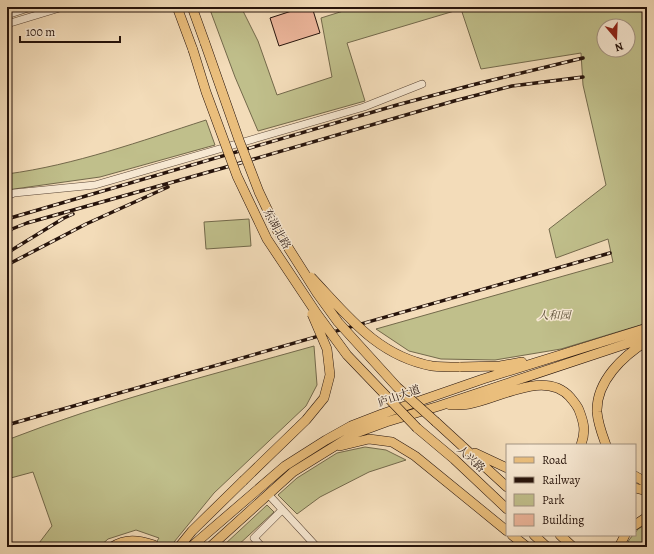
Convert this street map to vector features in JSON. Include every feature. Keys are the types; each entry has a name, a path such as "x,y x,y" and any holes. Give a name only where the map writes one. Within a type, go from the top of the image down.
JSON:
{"main road":[{"name":"东湖北路","path":"192,8 239,140 277,230 316,293 338,322 397,387 436,422"},
{"name":"东湖北路","path":"177,10 193,50 206,92 237,176 267,239 304,296 347,355 417,428"},
{"path":"296,261 364,333 386,349 413,361 433,366 500,366 563,354"},
{"path":"179,547 192,531 306,420 324,398 330,375 328,349 304,296"},
{"name":"庐山大道","path":"191,547 285,466 351,426 476,382 647,328"},
{"name":"庐山大道","path":"210,547 218,544 268,494 293,472 356,433 647,337"},
{"path":"606,444 600,430 597,411 601,390 611,372 632,351 647,341"},
{"path":"439,406 469,404 535,385 553,386 566,392 578,406 584,422 585,436 581,444"},
{"name":"人兴路","path":"436,422 506,486"},
{"name":"人兴路","path":"417,428 454,459 506,508"},
{"path":"330,448 369,439 392,442 415,456 506,530"},
{"path":"463,446 506,468"},
{"path":"636,477 647,483"},
{"path":"636,488 647,491"},
{"path":"636,524 647,517"},
{"path":"513,536 527,547"},
{"path":"535,536 547,547"},
{"path":"561,536 573,547"},
{"path":"619,547 624,536"},
{"path":"112,547 119,543 138,540 154,545"}],"street":[{"path":"7,14 31,7"},
{"path":"7,24 63,7"},
{"path":"7,196 14,193 95,185 364,107 422,84"},
{"path":"268,494 315,545 313,547"},
{"path":"262,547 254,538 282,510"}],"green space":[{"name":"人和园","path":"209,7 241,7 258,41 277,95 332,77 321,18 356,7 647,7 647,323 561,349 495,360 441,359 409,351 376,329 613,262 608,239 556,258 549,229 606,185 583,85 581,53 481,69 461,9 347,43 365,101 258,131 235,77"},
{"path":"206,120 215,145 100,177 7,190 7,174 58,165 132,144"},
{"path":"249,219 251,246 206,249 204,222"},
{"path":"314,346 317,385 306,406 214,493 170,547 153,547 159,538 136,530 108,539 99,547 36,547 52,526 33,472 7,479 7,440 121,401"},
{"path":"365,447 386,450 406,460 369,472 320,497 297,514 278,495 297,478 337,453"},
{"path":"267,505 274,512 236,547 225,547 224,545"},
{"path":"647,524 647,547 626,547 632,536 636,536 638,529"}],"building":[{"path":"304,7 312,7 320,33 279,46 270,18"}],"railway":[{"path":"7,219 397,105 583,58"},
{"path":"7,231 27,223 454,101 512,86 583,77"},
{"path":"7,265 86,224 168,187"},
{"path":"7,253 73,214"},
{"path":"7,425 610,253"}]}
